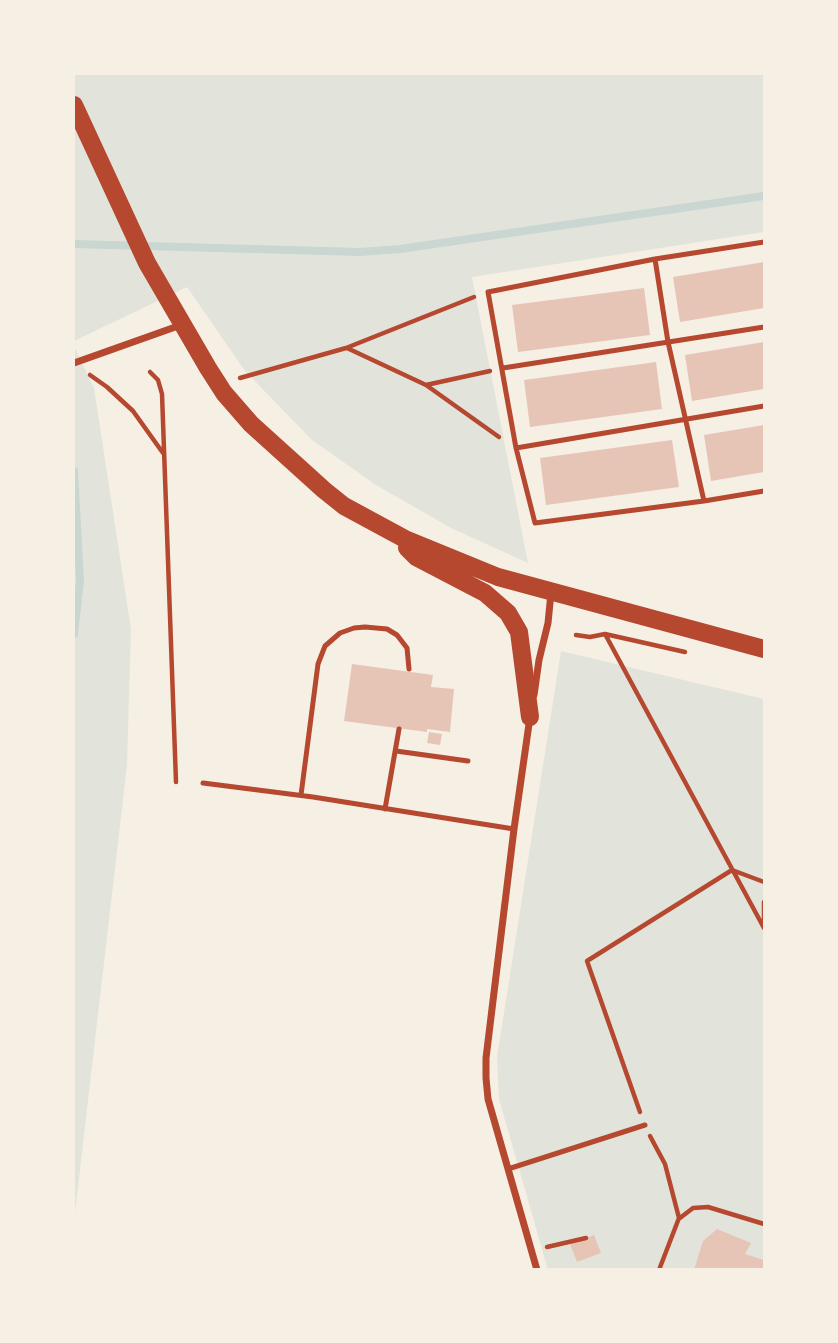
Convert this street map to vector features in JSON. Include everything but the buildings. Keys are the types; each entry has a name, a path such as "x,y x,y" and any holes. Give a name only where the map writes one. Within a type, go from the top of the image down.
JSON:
{"main road":[{"path":"74,105 147,263 181,325 224,393 251,424 344,506 443,556 498,577 765,649"},
{"path":"390,530 416,556 478,588 508,613 519,632 530,717"}],"street":[{"path":"74,363 181,325"},
{"path":"537,1269 488,1099 486,1058 514,829 538,660 548,623 551,593"}],"lane":[{"path":"765,242 655,259 488,292 516,448 536,523 765,491"},
{"path":"655,259 668,342 704,501"},
{"path":"503,368 765,327"},
{"path":"516,448 765,406"},
{"path":"302,795 318,664 325,646 340,633 354,628 365,626 387,629 397,635 407,648 409,669"},
{"path":"384,809 399,729"},
{"path":"396,751 468,761"},
{"path":"203,783 302,795 514,829"},
{"path":"509,1168 645,1125"}],"path":[{"path":"240,378 346,348 488,292"},
{"path":"346,348 426,385 516,448"},
{"path":"426,385 503,368"},
{"path":"150,372 158,380 162,394 176,782"},
{"path":"90,375 133,411 164,455"},
{"path":"605,634 765,928"},
{"path":"576,635 590,637 605,634 698,655"},
{"path":"732,870 765,882"},
{"path":"679,1218 665,1164 645,1125 587,961 732,870"},
{"path":"765,902 765,919"},
{"path":"659,1269 679,1218 693,1208 708,1207 765,1224"},
{"path":"532,1251 586,1238"}],"shaded area":[{"path":"74,74 764,74 764,232 472,277 528,563 451,528 376,485 312,440 245,371 187,287 74,341"},
{"path":"74,346 94,388 131,629 127,765 74,1221"},
{"path":"561,651 764,699 764,1269 548,1270 499,1099 497,1057"}],"waterway":[{"path":"74,244 360,252 400,249 764,196"},
{"path":"74,471 80,580 74,634"}]}
